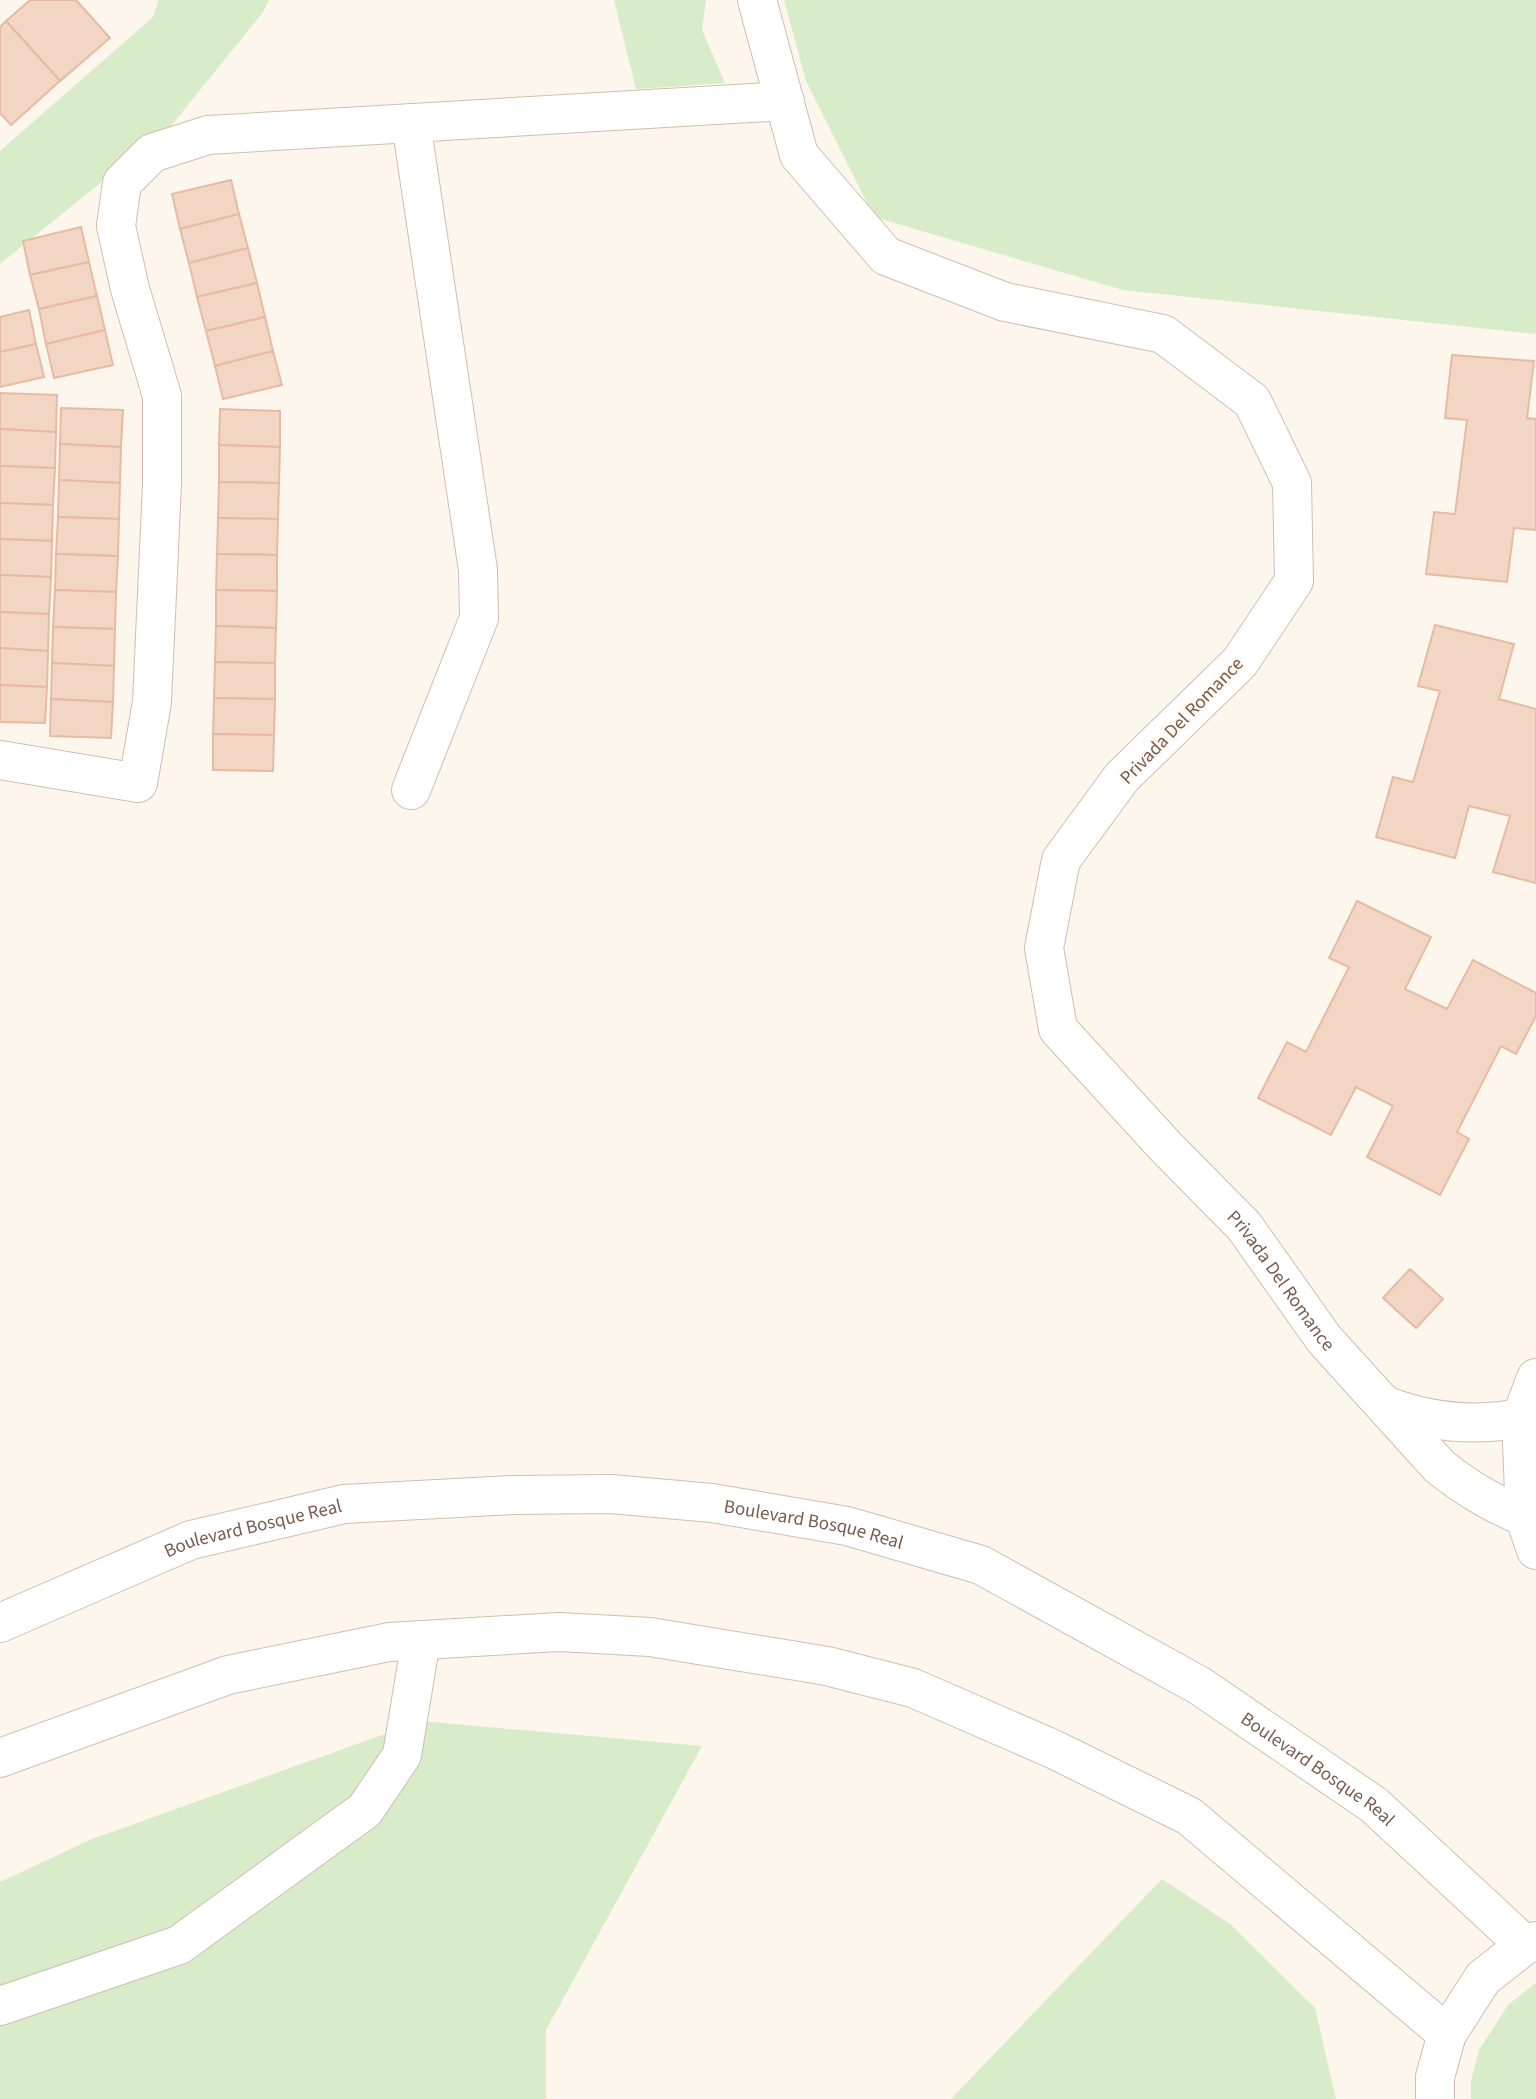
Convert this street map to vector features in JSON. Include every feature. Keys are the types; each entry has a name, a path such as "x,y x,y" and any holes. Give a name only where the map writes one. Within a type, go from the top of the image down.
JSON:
{"street":[{"name":"Privada Del Romance","path":"757,0 799,155 886,256 1005,302 1163,334 1252,401 1292,483 1294,581 1240,662 1122,777 1061,860 1044,948 1058,1029 1244,1226 1324,1339 1439,1466 1459,1483 1532,1530"},
{"path":"0,760 138,783 152,702 162,484 162,396 116,226 122,183 152,153 208,135 785,101"},
{"path":"411,123 478,570 478,618 411,790"},
{"path":"1532,1530 1529,1416 1536,1378"},
{"name":"Privada Del Romance","path":"1382,1404 1413,1416 1477,1424 1529,1416"},
{"name":"Boulevard Bosque Real","path":"0,1623 191,1540 344,1504 512,1495 611,1494 712,1503 847,1526 981,1566 1200,1686 1374,1805 1530,1943"},
{"path":"0,1758 228,1675 388,1642 559,1632 650,1637 827,1666 913,1688 1053,1749 1189,1816 1447,2034"},
{"path":"0,2006 179,1945 365,1810 402,1755 421,1640"},
{"path":"1435,2099 1435,2077 1447,2034 1483,1979 1530,1943"}],"green space":[{"path":"159,0 269,0 263,12 171,126 0,264 0,151 153,17"},
{"path":"614,0 706,0 702,30 725,83 636,89"},
{"path":"784,0 1536,0 1536,334 1123,290 874,217 806,81"},
{"path":"421,1721 702,1746 546,2030 546,2099 0,2099 0,1882 92,1839"},
{"path":"1162,1879 1230,1924 1315,2008 1336,2099 951,2099"},
{"path":"1536,1983 1536,2099 1471,2099 1471,2081 1479,2050 1509,2004"}],"building":[{"path":"30,0 76,0 110,38 60,81 6,21"},
{"path":"6,21 60,81 11,125 0,113 0,27"},
{"path":"231,180 239,214 180,229 172,194"},
{"path":"239,214 248,248 189,263 180,229"},
{"path":"81,227 89,262 30,275 23,241"},
{"path":"248,248 257,283 197,297 189,263"},
{"path":"89,262 97,296 39,309 30,275"},
{"path":"257,283 265,317 206,331 197,297"},
{"path":"97,296 105,330 46,344 39,309"},
{"path":"29,310 36,344 0,352 0,317"},
{"path":"265,317 273,351 215,366 206,331"},
{"path":"105,330 113,365 54,378 46,344"},
{"path":"36,344 44,377 0,387 0,352"},
{"path":"273,351 282,385 223,399 215,366"},
{"path":"1452,355 1534,361 1527,418 1536,419 1536,530 1514,528 1507,582 1426,574 1434,512 1455,514 1467,420 1445,418"},
{"path":"0,393 57,395 56,432 0,429"},
{"path":"61,408 123,410 121,447 60,444"},
{"path":"220,409 280,411 280,447 219,445"},
{"path":"0,429 56,432 55,468 0,466"},
{"path":"60,444 121,447 120,483 59,480"},
{"path":"219,445 280,447 279,483 219,482"},
{"path":"0,466 55,468 53,505 0,503"},
{"path":"59,480 120,483 119,519 58,517"},
{"path":"219,482 279,483 278,519 218,518"},
{"path":"0,503 53,505 52,541 0,539"},
{"path":"58,517 119,519 118,556 56,554"},
{"path":"218,518 278,519 277,555 217,554"},
{"path":"0,539 52,541 51,577 0,575"},
{"path":"56,554 118,556 116,592 55,590"},
{"path":"217,554 277,555 277,591 216,590"},
{"path":"0,575 51,577 49,614 0,612"},
{"path":"55,590 116,592 115,629 53,627"},
{"path":"216,590 277,591 276,628 216,626"},
{"path":"0,612 49,614 48,651 0,648"},
{"path":"1435,625 1514,644 1499,699 1536,709 1536,883 1493,872 1510,816 1469,806 1455,858 1376,837 1393,777 1413,782 1440,691 1418,686"},
{"path":"216,626 276,628 275,663 215,662"},
{"path":"53,627 115,629 114,666 52,663"},
{"path":"0,648 48,651 47,687 0,685"},
{"path":"215,662 275,663 275,699 214,698"},
{"path":"52,663 114,666 113,702 51,699"},
{"path":"0,685 47,687 45,723 0,722"},
{"path":"214,698 275,699 274,735 213,734"},
{"path":"51,699 113,702 111,738 50,736"},
{"path":"213,734 274,735 273,771 213,770"},
{"path":"1357,901 1431,937 1405,989 1447,1009 1473,960 1536,993 1536,1016 1516,1054 1501,1046 1457,1132 1469,1139 1440,1195 1367,1157 1393,1106 1356,1087 1331,1135 1258,1098 1287,1042 1306,1052 1349,967 1329,958"},
{"path":"1410,1269 1443,1299 1416,1328 1383,1298"}]}
